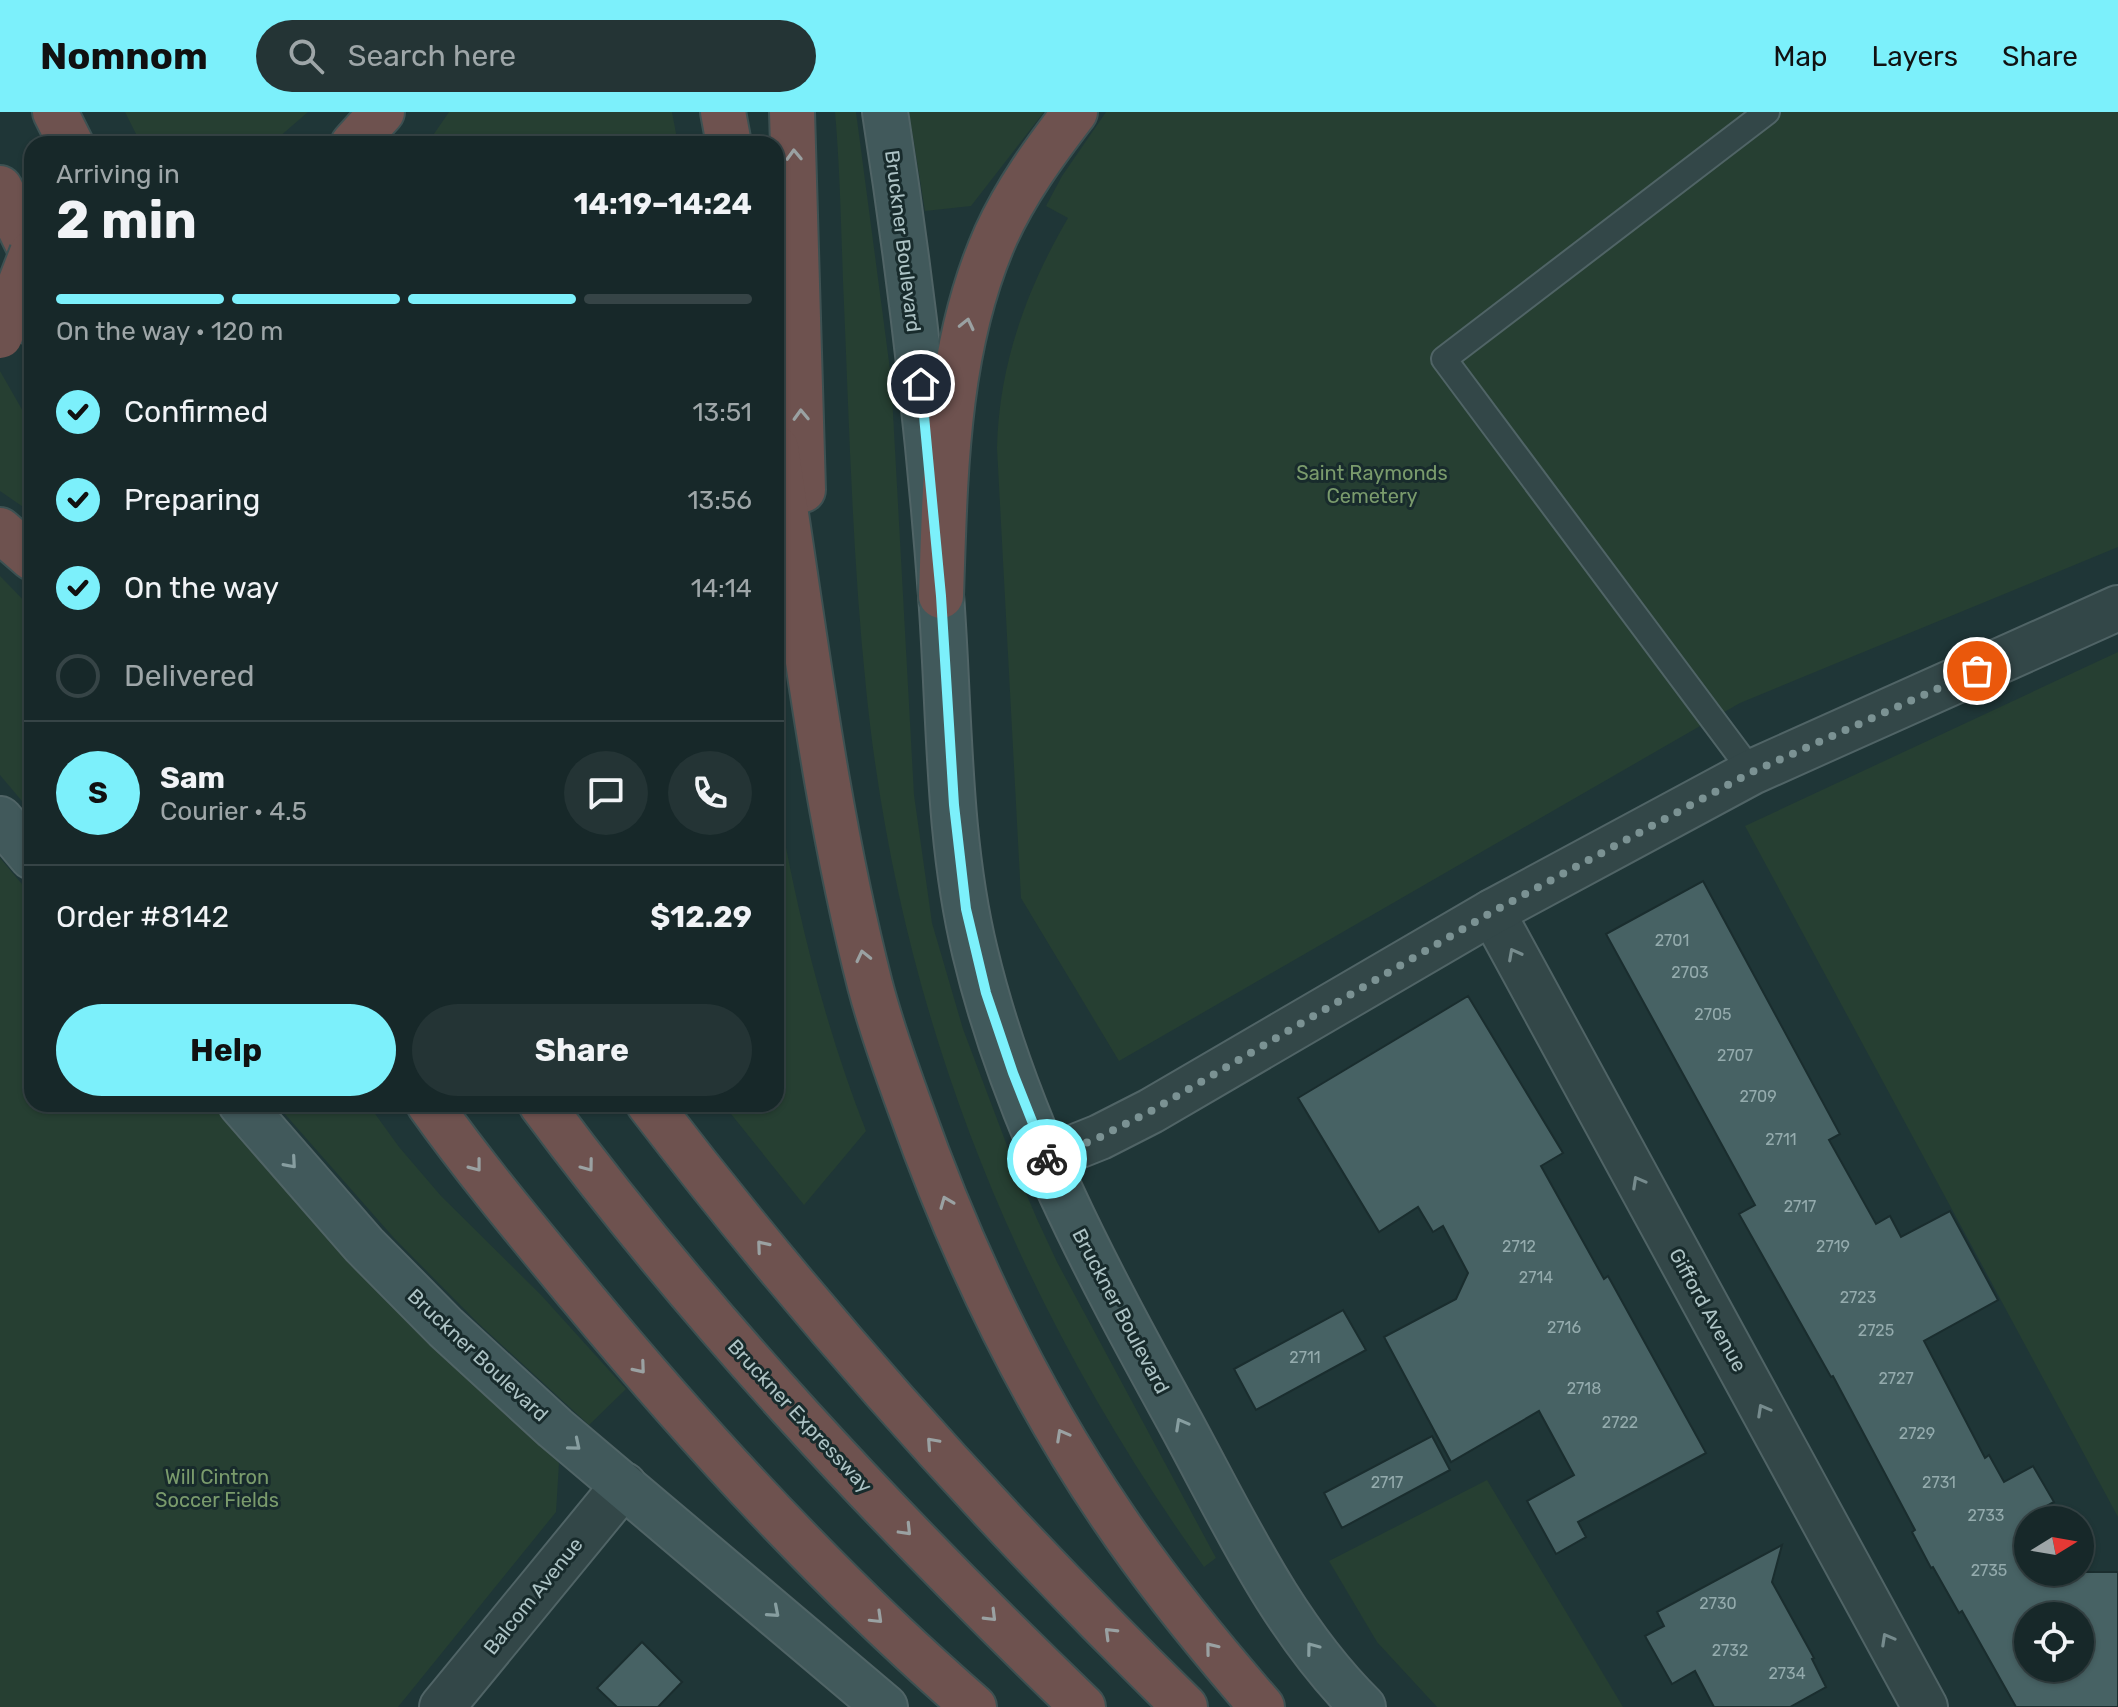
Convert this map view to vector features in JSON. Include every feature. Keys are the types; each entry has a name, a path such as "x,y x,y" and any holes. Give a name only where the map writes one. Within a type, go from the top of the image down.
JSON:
{"highway":[{"path":"55,112 66,136"},
{"path":"71,136 76,112"},
{"path":"360,136 382,112"},
{"path":"723,112 728,136"},
{"path":"792,112 803,495 822,744"},
{"path":"941,596 952,412 969,314 996,236 1013,202 1075,112"},
{"path":"0,188 24,237"},
{"path":"0,336 24,274"},
{"path":"0,298 24,338"},
{"path":"0,310 24,308"},
{"path":"784,499 822,744 852,908 871,988 914,1120 955,1224 1027,1373 1067,1445 1159,1581 1262,1707"},
{"path":"0,530 24,551"},
{"path":"435,1112 560,1271 689,1423 844,1586 974,1707"},
{"name":"Bruckner Expressway","path":"547,1112 659,1256 764,1380 879,1503 1083,1707"},
{"path":"655,1112 732,1210 893,1401 1053,1574 1185,1707"}],"main road":[{"name":"Bruckner Boulevard","path":"885,112 919,369 941,596 954,805 966,909 986,993 1045,1159 1101,1278 1253,1557 1300,1632 1363,1707"},
{"path":"0,819 24,848"},
{"name":"Bruckner Boulevard","path":"248,1112 337,1215 418,1300 532,1407 885,1707"}],"street":[{"path":"1045,1159 1100,1137 1151,1111 1492,912 1752,772 2118,608"},
{"name":"Gifford Avenue","path":"1492,912 1925,1707"},
{"name":"Balcom Avenue","path":"442,1707 624,1485"}],"lane":[{"path":"1752,772 1444,359 1767,112"}],"green space":[{"path":"125,112 308,112 280,136 137,136"},
{"path":"449,112 672,112 676,136 432,136"},
{"path":"835,112 856,112 891,377 914,795 932,923 963,1029 1017,1172 1057,1262 1216,1558 1204,1567 1136,1466 1076,1363 1022,1258 976,1150 937,1039 906,926 882,809 861,637"},
{"path":"909,112 1044,112 971,206 925,211"},
{"name":"Saint Raymonds Cemetery","path":"1106,112 2118,112 2118,547 1740,703 1119,1061 1021,898 997,448 1009,358 1039,273 1068,218 1046,206 1062,176"},
{"path":"0,371 24,413 24,508 0,491"},
{"path":"0,576 24,601 24,804 0,775"},
{"path":"2118,652 2118,1517 1745,826"},
{"path":"784,836 812,964 866,1131 804,1205 729,1112 784,1112"},
{"name":"Will Cintron Soccer Fields","path":"0,858 24,886 24,1112 219,1112 381,1296 559,1463 556,1512 398,1707 0,1707"},
{"path":"283,1112 374,1112 441,1196 541,1295 626,1389 589,1425 478,1323 394,1238"},
{"path":"1487,1480 1623,1707 1437,1707 1377,1642 1329,1561"}],"building":[{"path":"1703,881 1840,1134 1829,1140 1876,1224 1890,1216 1901,1237 1950,1211 1998,1300 1924,1341 1985,1458 1989,1455 2004,1482 2033,1466 2054,1502 2047,1506 2014,1506 2014,1586 2094,1586 2094,1572 2118,1572 2118,1707 2016,1707 1962,1611 1959,1613 1931,1568 1912,1532 1915,1530 1833,1376 1739,1214 1755,1205 1606,934"},
{"path":"1468,996 1563,1153 1541,1166 1604,1279 1608,1276 1706,1453 1578,1522 1586,1537 1556,1554 1527,1501 1574,1475 1539,1411 1451,1462 1384,1337 1456,1299 1468,1273 1443,1226 1433,1232 1418,1207 1379,1232 1298,1098"},
{"path":"1343,1310 1366,1350 1256,1410 1234,1369"},
{"path":"1432,1436 1450,1470 1342,1528 1324,1493"},
{"path":"1782,1545 1772,1582 1814,1658 1826,1687 1790,1707 1714,1707 1695,1671 1672,1684 1645,1636 1664,1626 1657,1612"},
{"path":"642,1642 682,1682 658,1707 617,1707 597,1688"}],"way so far":[{"path":"1047,1159 1124,1126 1492,912 1752,772 1977,671"}],"route":[{"path":"921,384 933,493 954,805 966,909 986,993 1047,1159"}]}
